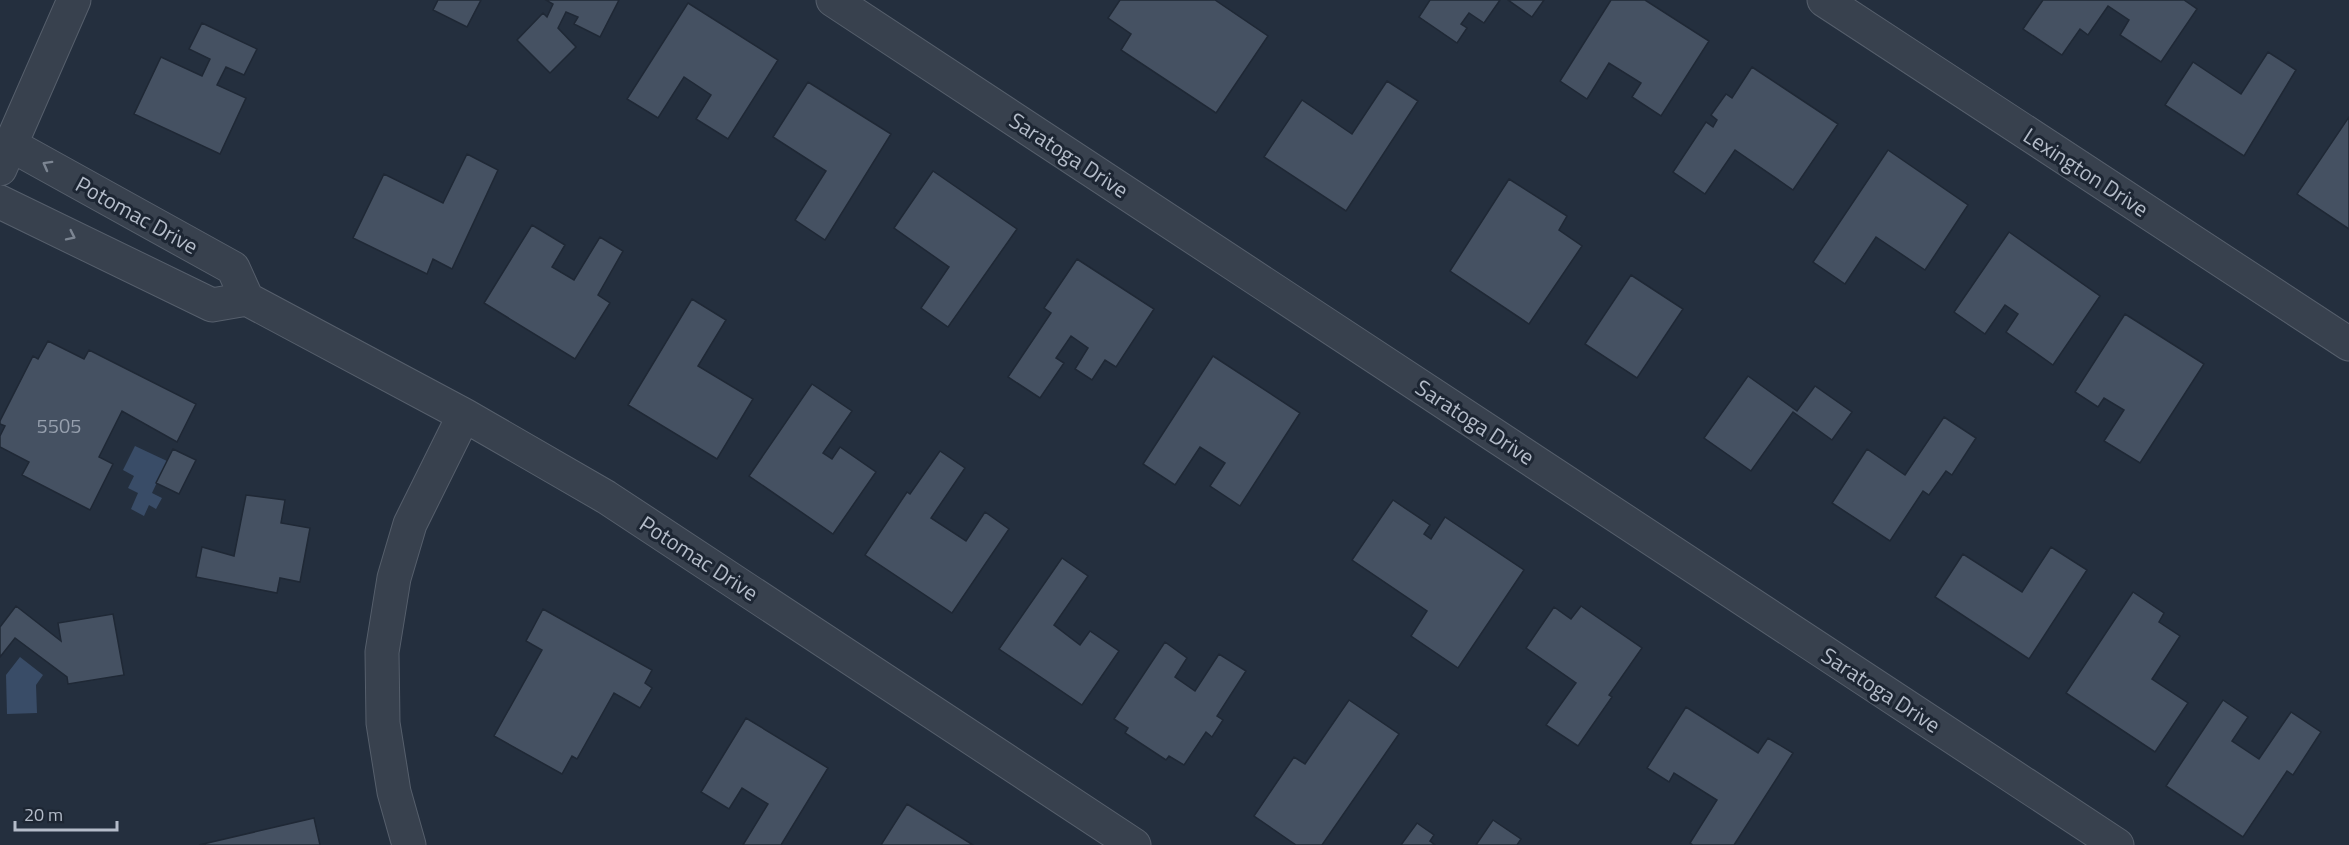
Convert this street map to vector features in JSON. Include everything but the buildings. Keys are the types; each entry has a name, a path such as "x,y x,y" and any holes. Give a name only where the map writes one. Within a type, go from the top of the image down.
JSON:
{"street":[{"path":"5,157 74,0"},
{"name":"Saratoga Drive","path":"833,0 2117,845"},
{"name":"Lexington Drive","path":"1824,0 2349,344"},
{"name":"Potomac Drive","path":"5,157 233,268 247,299 464,415 606,497 1134,845"},
{"name":"Potomac Drive","path":"0,202 212,305 247,299"},
{"path":"409,845 394,792 382,723 382,652 394,578 410,524 464,415"}],"water":[{"path":"135,446 167,461 152,493 162,498 156,509 149,505 144,516 131,509 138,493 128,488 134,476 123,470"},
{"path":"20,657 43,675 36,685 37,713 7,714 6,675"}]}
